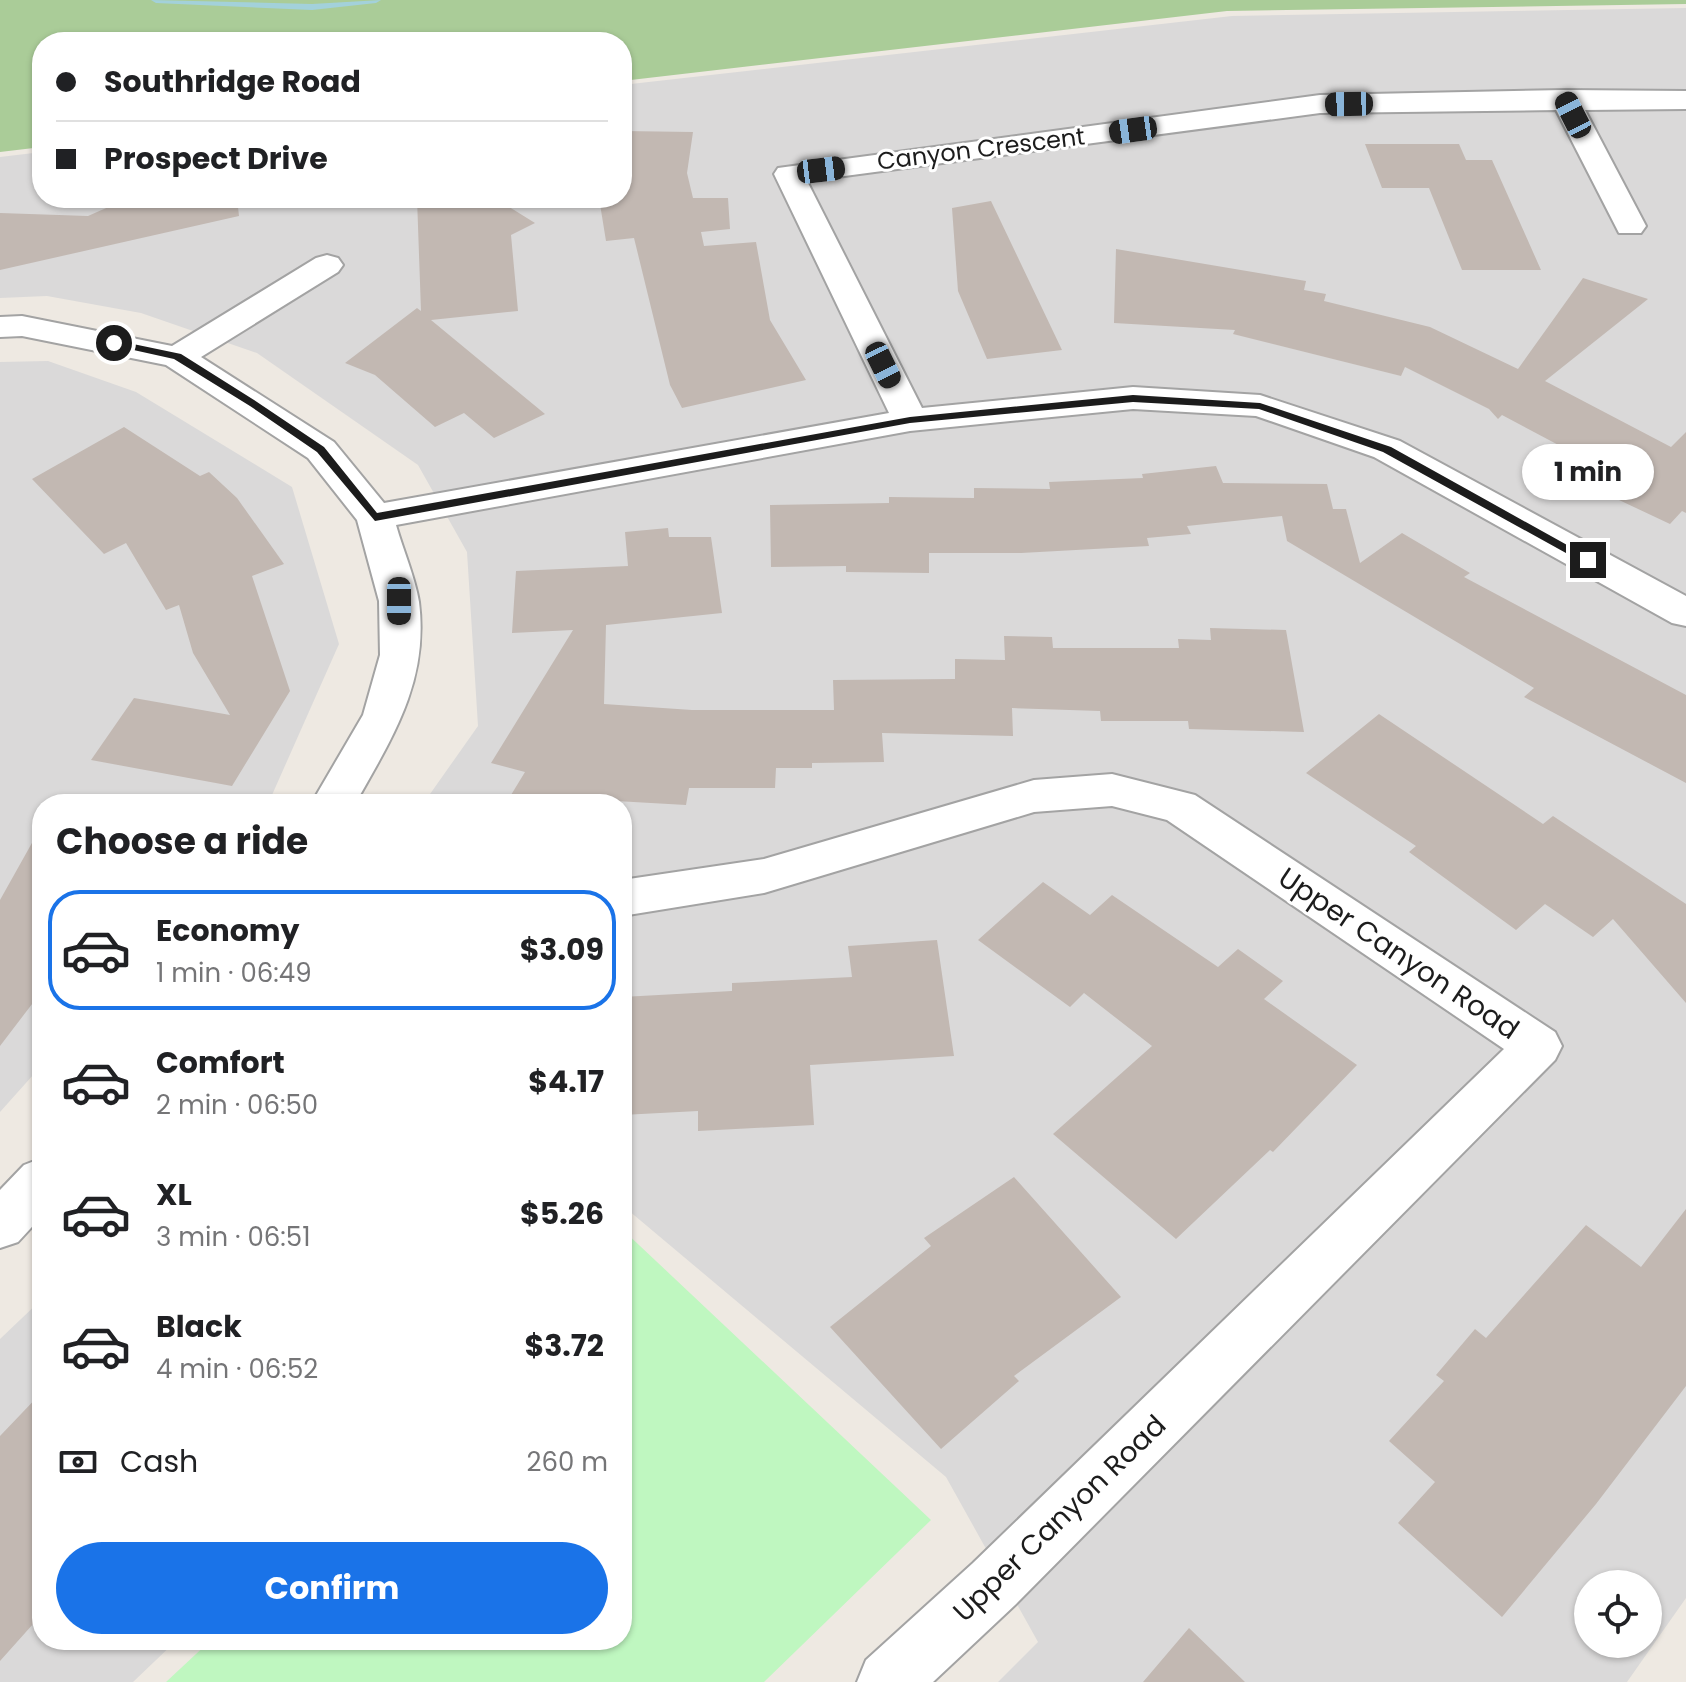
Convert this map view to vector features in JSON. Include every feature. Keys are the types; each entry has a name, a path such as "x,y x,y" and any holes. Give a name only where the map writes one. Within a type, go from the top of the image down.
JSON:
{"street":[{"path":"1565,99 1630,226"},
{"name":"Canyon Crescent","path":"910,420 789,174 1320,104 1686,100"},
{"path":"177,357 327,265"},
{"path":"0,327 22,326 177,357 321,450 375,517 399,601 400,655 384,716 339,794"},
{"path":"375,517 910,420 1133,398 1260,406 1387,449 1686,613"},
{"name":"Upper Canyon Road","path":"632,896 764,876 1034,796 1112,790 1180,807 1538,1046 994,1584 888,1682"},
{"path":"0,1225 32,1191"}],"shaded area":[{"path":"1686,8 1686,1598 1662,1632 1662,1570 1574,1570 1574,1658 1644,1658 1627,1682 998,1682 1038,1642 946,1477 632,1213 632,794 430,794 478,726 467,552 418,465 257,353 141,313 47,296 0,298 0,157 32,153 32,208 632,208 632,84 1232,16"},
{"path":"48,361 136,392 292,487 339,644 272,794 32,794 32,1076 0,1112 0,362"},
{"path":"32,1309 32,1650 167,1650 133,1682 0,1682 0,1339"}],"green space":[{"path":"0,0 1686,0 1686,4 1227,11 632,80 632,32 32,32 32,148 0,152"},
{"path":"632,1238 931,1520 764,1682 166,1682 200,1650 632,1650"}],"building":[{"path":"632,131 693,132 687,173 693,198 728,198 730,229 701,232 704,246 756,242 770,320 806,380 682,408 670,385 634,238 606,241 601,208 632,208"},
{"path":"1365,144 1459,144 1466,160 1492,160 1541,270 1462,270 1429,188 1382,188"},
{"path":"991,201 1062,350 987,359 958,291 952,208"},
{"path":"106,208 238,208 239,216 0,270 0,213 88,216"},
{"path":"417,208 511,208 535,223 511,235 518,311 431,320 545,414 494,438 464,413 435,427 375,375 345,363 417,308 421,311"},
{"path":"1116,249 1306,281 1304,290 1326,294 1324,301 1430,327 1518,369 1583,278 1648,299 1545,381 1671,447 1686,432 1686,513 1682,511 1670,524 1619,500 1634,485 1502,415 1498,419 1489,409 1405,367 1401,376 1233,334 1235,330 1114,323"},
{"path":"124,427 200,476 209,472 237,498 284,564 252,576 290,691 232,786 91,760 134,698 230,715 193,653 179,605 166,610 126,543 104,554 32,479"},
{"path":"1216,466 1223,483 1327,484 1333,509 1346,509 1360,563 1402,533 1470,573 1464,577 1686,695 1686,783 1524,697 1534,688 1287,541 1282,516 1187,526 1191,534 1147,538 1149,546 1021,553 929,553 929,573 846,572 846,566 771,567 770,505 889,503 889,497 974,498 974,488 1050,489 1049,482 1143,478 1142,474"},
{"path":"668,528 669,537 711,537 722,613 606,625 604,704 692,710 834,710 833,680 955,679 955,659 1005,660 1004,636 1052,637 1053,648 1179,648 1178,639 1211,640 1210,628 1286,630 1304,732 1189,729 1188,721 1101,721 1100,711 1012,708 1013,736 882,733 884,762 812,763 812,768 776,768 775,788 689,788 686,805 632,802 632,794 512,794 525,772 491,763 573,630 512,633 516,571 628,566 625,532"},
{"path":"1379,714 1543,824 1553,816 1686,904 1686,1003 1613,919 1593,937 1545,904 1516,930 1409,852 1416,846 1306,773"},
{"path":"32,843 32,1004 0,1046 0,900"},
{"path":"1043,882 1090,915 1112,895 1218,967 1238,949 1283,981 1264,999 1357,1065 1273,1152 1270,1150 1176,1239 1053,1134 1152,1046 1084,993 1070,1007 978,940"},
{"path":"937,940 954,1056 810,1065 814,1125 698,1131 698,1111 632,1114 632,996 732,991 732,983 852,977 848,946"},
{"path":"1014,1177 1121,1297 1014,1376 1019,1381 941,1449 830,1327 931,1246 924,1238"},
{"path":"1686,1209 1686,1386 1596,1504 1502,1617 1398,1523 1435,1482 1389,1441 1444,1381 1436,1375 1475,1329 1486,1338 1586,1225 1641,1267"},
{"path":"32,1402 32,1625 0,1661 0,1436"},
{"path":"1189,1628 1245,1682 1143,1682"}],"waterway":[{"path":"156,0 312,7 376,0"}],"route":[{"path":"114,343 177,357 253,404 321,450 375,517 910,420 1133,398 1260,406 1387,449 1588,560"}]}
